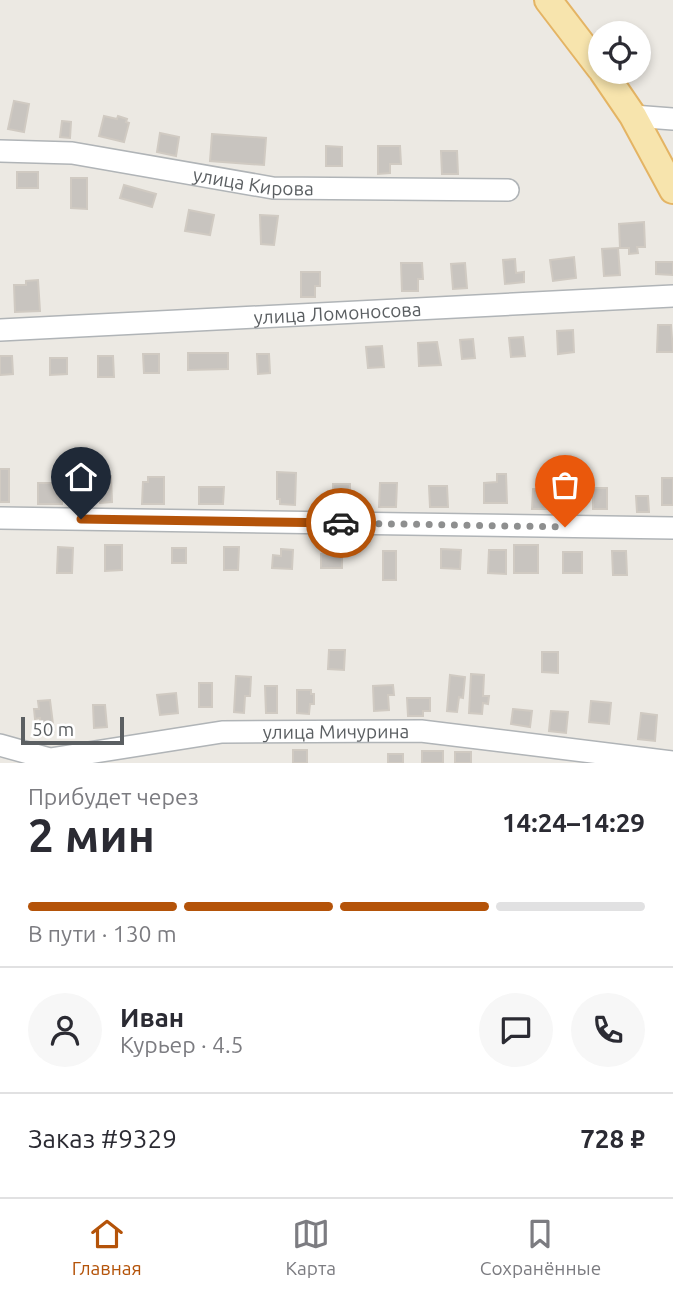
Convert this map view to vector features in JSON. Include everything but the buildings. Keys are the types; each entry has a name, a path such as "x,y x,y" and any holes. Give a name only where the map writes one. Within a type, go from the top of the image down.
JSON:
{"main road":[{"path":"548,0 588,52"},
{"path":"611,84 633,116 673,190"}],"street":[{"path":"633,116 673,119"},
{"name":"улица Кирова","path":"0,151 72,153 273,188 508,190"},
{"name":"улица Ломоносова","path":"0,330 673,296"},
{"path":"0,518 673,528"},
{"name":"улица Мичурина","path":"0,746 50,761 222,732 421,731 673,762"}],"way so far":[{"path":"341,523 565,527"}],"route":[{"path":"81,519 341,523"}]}
